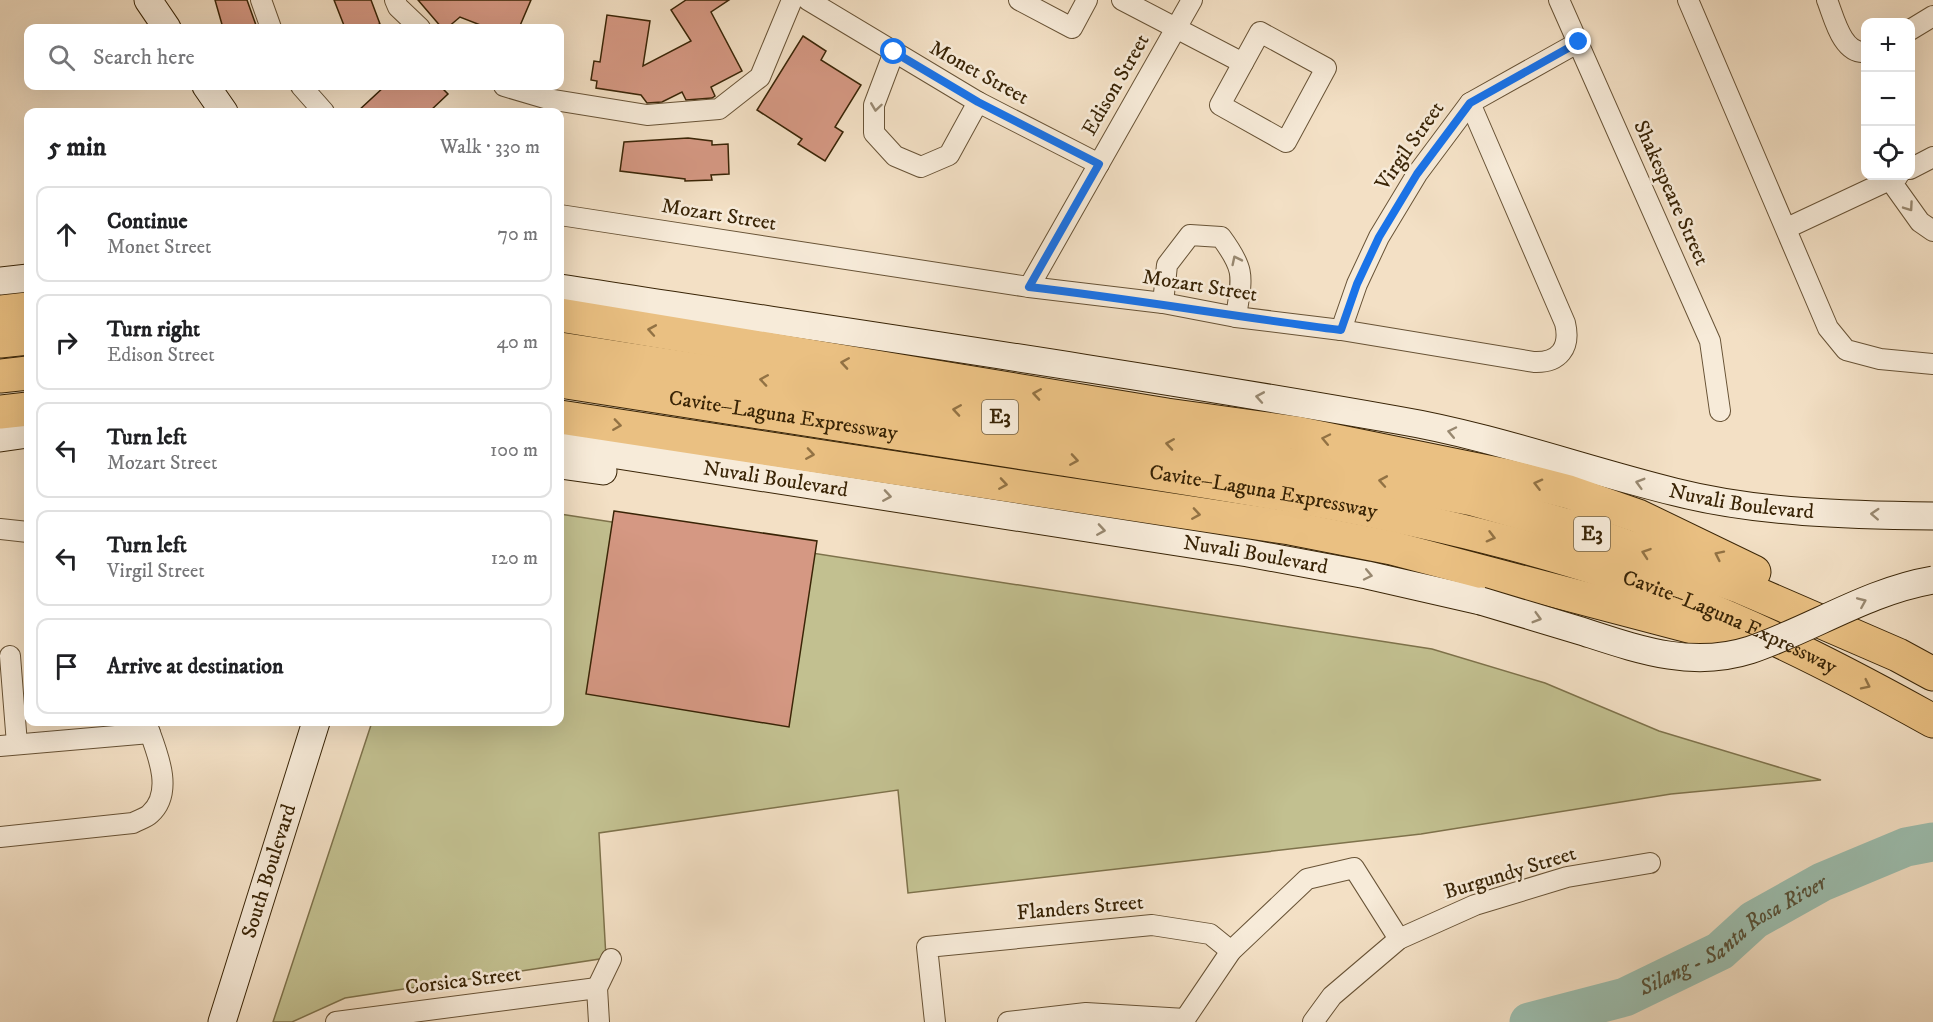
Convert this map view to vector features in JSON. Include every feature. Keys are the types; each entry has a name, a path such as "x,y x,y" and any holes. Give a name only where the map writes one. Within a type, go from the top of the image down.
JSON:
{"highway":[{"path":"0,312 24,309"},
{"path":"564,316 1167,415 1296,433 1569,492 1638,516 1772,581 1898,655"},
{"path":"0,341 24,338"},
{"name":"Cavite–Laguna Expressway","path":"564,350 1200,448 1440,492 1572,527 1695,570 1763,596 1898,655 1933,674"},
{"path":"0,376 24,373"},
{"name":"Cavite–Laguna Expressway","path":"564,382 1232,484 1434,523 1559,557 1670,594 1727,617 1813,658 1933,721"},
{"path":"0,412 24,409"},
{"path":"564,418 1290,528 1392,548 1513,578 1813,658"}],"main road":[{"path":"148,0 164,24"},
{"path":"209,90 221,108"},
{"path":"0,280 24,278"},
{"name":"Nuvali Boulevard","path":"564,289 1210,388 1401,420 1465,434 1709,500 1778,508 1933,516"},
{"path":"0,438 24,435"},
{"name":"Nuvali Boulevard","path":"564,447 1248,553 1367,575 1481,601 1636,649 1663,655 1706,658 1748,651 1870,599 1933,580"},
{"path":"564,466 616,473 714,469"},
{"path":"303,759 307,726"},
{"name":"South Boulevard","path":"222,1022 315,726"},
{"path":"303,759 324,726"}],"street":[{"path":"261,0 270,24"},
{"path":"396,0 398,7 416,24"},
{"path":"518,90 548,99 647,115 718,109 760,77 792,0"},
{"name":"Monet Street","path":"808,0 978,102 1099,164"},
{"path":"1019,0 1072,28 1087,0"},
{"path":"1122,0 1243,63"},
{"name":"Edison Street","path":"1029,287 1192,0"},
{"name":"Shakespeare Street","path":"1559,0 1710,341 1720,411"},
{"path":"1688,0 1828,328 1846,350 1880,359 1933,364"},
{"path":"1827,0 1847,46 1861,53"},
{"path":"1915,27 1933,16"},
{"path":"1260,32 1326,68 1286,142 1220,105 1243,63 1260,32"},
{"name":"Virgil Street","path":"1341,330 1357,284 1379,237 1417,174 1470,103 1579,42"},
{"path":"894,52 874,105 874,133 895,156 921,167 949,154 978,102"},
{"path":"305,90 320,108"},
{"name":"Mozart Street","path":"564,216 1029,287 1162,303 1236,317 1341,330 1534,362 1550,362 1562,352 1567,332 1565,323 1470,103"},
{"path":"1915,167 1933,157"},
{"path":"1787,228 1890,180"},
{"path":"1895,180 1920,222 1933,231"},
{"path":"1162,303 1167,265 1190,235 1221,237 1239,262 1242,280 1236,317"},
{"path":"0,529 24,532"},
{"path":"0,837 133,823 150,814 160,800 162,783 161,765 148,727 9,745 10,656"},
{"name":"Burgundy Street","path":"1313,1022 1332,996 1399,939 1475,905 1506,895 1567,877 1650,863"},
{"path":"1008,1022 1086,1013 1185,1018 1231,951 1307,879 1354,868 1399,939"},
{"name":"Flanders Street","path":"936,1022 927,947 1152,925 1210,934 1231,951"},
{"path":"599,1022 597,988 611,959"},
{"name":"Corsica Street","path":"336,1022 597,988"}],"shaded area":[{"path":"564,515 1432,649 1545,683 1659,731 1821,780 1671,794 1421,834 908,893 898,790 599,833 606,958 345,998 292,1022 273,1022 371,726 564,726"}],"building":[{"path":"215,0 247,0 256,24 222,24"},
{"path":"334,0 371,0 380,24 343,24"},
{"path":"418,0 531,0 521,24 478,24 460,17 452,24 439,24"},
{"path":"686,0 729,0 711,12 742,71 711,87 715,96 712,98 686,100 682,92 662,102 647,103 641,95 596,88 597,81 591,80 594,61 600,62 607,15 650,21 643,66 691,41 671,10"},
{"path":"803,36 826,51 821,60 861,85 835,127 843,132 825,161 798,144 802,139 757,110"},
{"path":"381,90 444,90 448,94 433,108 361,108"},
{"path":"688,138 712,141 712,145 728,144 729,174 711,175 712,180 685,181 685,179 620,171 624,142"},
{"path":"614,511 817,541 789,727 586,694"}],"waterway":[{"name":"Silang - Santa Rosa River","path":"1529,1022 1625,997 1720,951 1754,920 1822,882 1906,847 1933,842"}],"route":[{"path":"894,52 978,102 1099,164 1029,287 1162,303 1236,317 1341,330 1357,284 1379,237 1417,174 1470,103 1579,42"}]}
